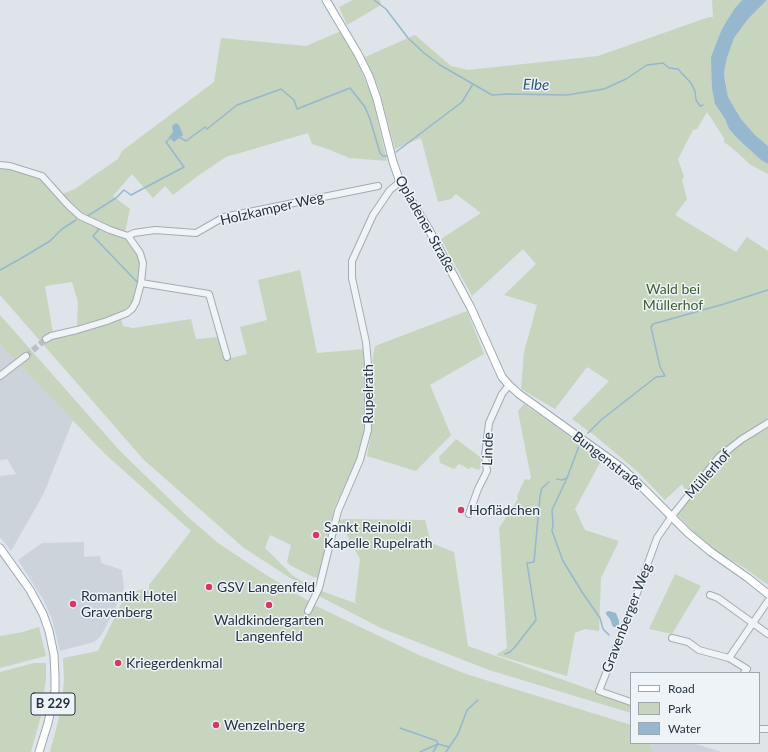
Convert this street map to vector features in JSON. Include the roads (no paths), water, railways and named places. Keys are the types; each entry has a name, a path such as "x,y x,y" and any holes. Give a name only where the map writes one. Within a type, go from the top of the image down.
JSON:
{"main road":[{"name":"Opladener Straße","path":"326,0 369,76 377,99 393,162 400,182 428,228 478,322 498,370 509,385 519,394 560,424"},
{"name":"Bungenstraße","path":"560,424 622,468 710,552 748,578 768,594"},
{"name":"B 229","path":"0,548 15,567 34,596 49,631 54,655 55,676 52,706 39,752"}],"street":[{"path":"0,165 10,166 42,176 80,216 110,230 128,236 135,244 142,258 141,283 134,306 130,311 93,326 51,336 46,339"},
{"name":"Rupelrath","path":"308,611 319,588 338,511 360,460 368,430 368,364 366,342 352,278 352,261 376,211 390,190 400,182"},
{"name":"Holzkamper Weg","path":"128,236 134,233 155,230 196,233 224,217 378,186"},
{"path":"141,283 209,294 227,357"},
{"path":"0,376 26,356"},
{"name":"Linde","path":"469,514 478,489 487,471 485,456 489,423 502,394 509,385"},
{"name":"Müllerhof","path":"672,516 718,457 742,438 768,423"},
{"name":"Gravenberger Weg","path":"630,702 599,691 657,538 672,516"},
{"path":"710,595 718,598 768,634"},
{"path":"729,658 768,601"},
{"path":"672,638 688,642 699,650 729,658 747,670 745,672"}],"water":[{"path":"742,0 767,0 748,19 734,38 727,58 724,73 725,81 728,97 741,119 755,135 768,146 768,164 761,160 729,129 725,119 715,104 712,88 711,57 722,29 735,8"},
{"path":"176,123 179,125 183,135 174,142 169,137 173,132 172,126"},
{"path":"609,611 616,613 619,624 616,627 613,627 606,614 606,612"}],"waterway":[{"name":"Elbe","path":"374,0 386,9 408,38 424,53 440,65 492,95 567,95 604,89 626,79 647,65 663,63 669,68 678,69 691,83 695,91 696,100 700,106 703,105"},
{"path":"396,152 462,102 473,84"},
{"path":"179,137 186,141 205,127 207,129 237,105 281,89 294,100 297,109 350,88 365,107 380,153 383,156 387,156"},
{"path":"86,217 116,198 124,190 131,195 184,167 166,142 171,137"},
{"path":"72,213 78,218"},
{"path":"0,270 50,241 62,229 76,220"},
{"path":"96,227 99,229 93,236 138,283"},
{"path":"588,433 601,420 656,377 665,376 660,367 651,327 653,324 768,290"},
{"path":"557,479 562,480 567,478 579,446"},
{"path":"567,478 552,510 552,531 563,561 600,618 603,629 609,635"},
{"path":"505,654 514,648 536,620 527,563 534,562 540,496 542,488 549,482"},
{"path":"446,752 458,734 467,710 478,700"},
{"path":"400,728 437,741 438,744 433,752"},
{"path":"420,752 438,744 449,747"}],"tunnel":[{"path":"26,356 46,339"}],"place":[{"name":"Hoflädchen","path":"461,510"},
{"name":"Sankt Reinoldi Kapelle Rupelrath","path":"316,535"},
{"name":"GSV Langenfeld","path":"209,587"},
{"name":"Romantik Hotel Gravenberg","path":"73,604"},
{"name":"Waldkindergarten Langenfeld","path":"269,605"},
{"name":"Kriegerdenkmal","path":"118,663"},
{"name":"Wenzelnberg","path":"216,725"}],"park label":[{"name":"Wald bei Müllerhof","path":"673,298"}]}
